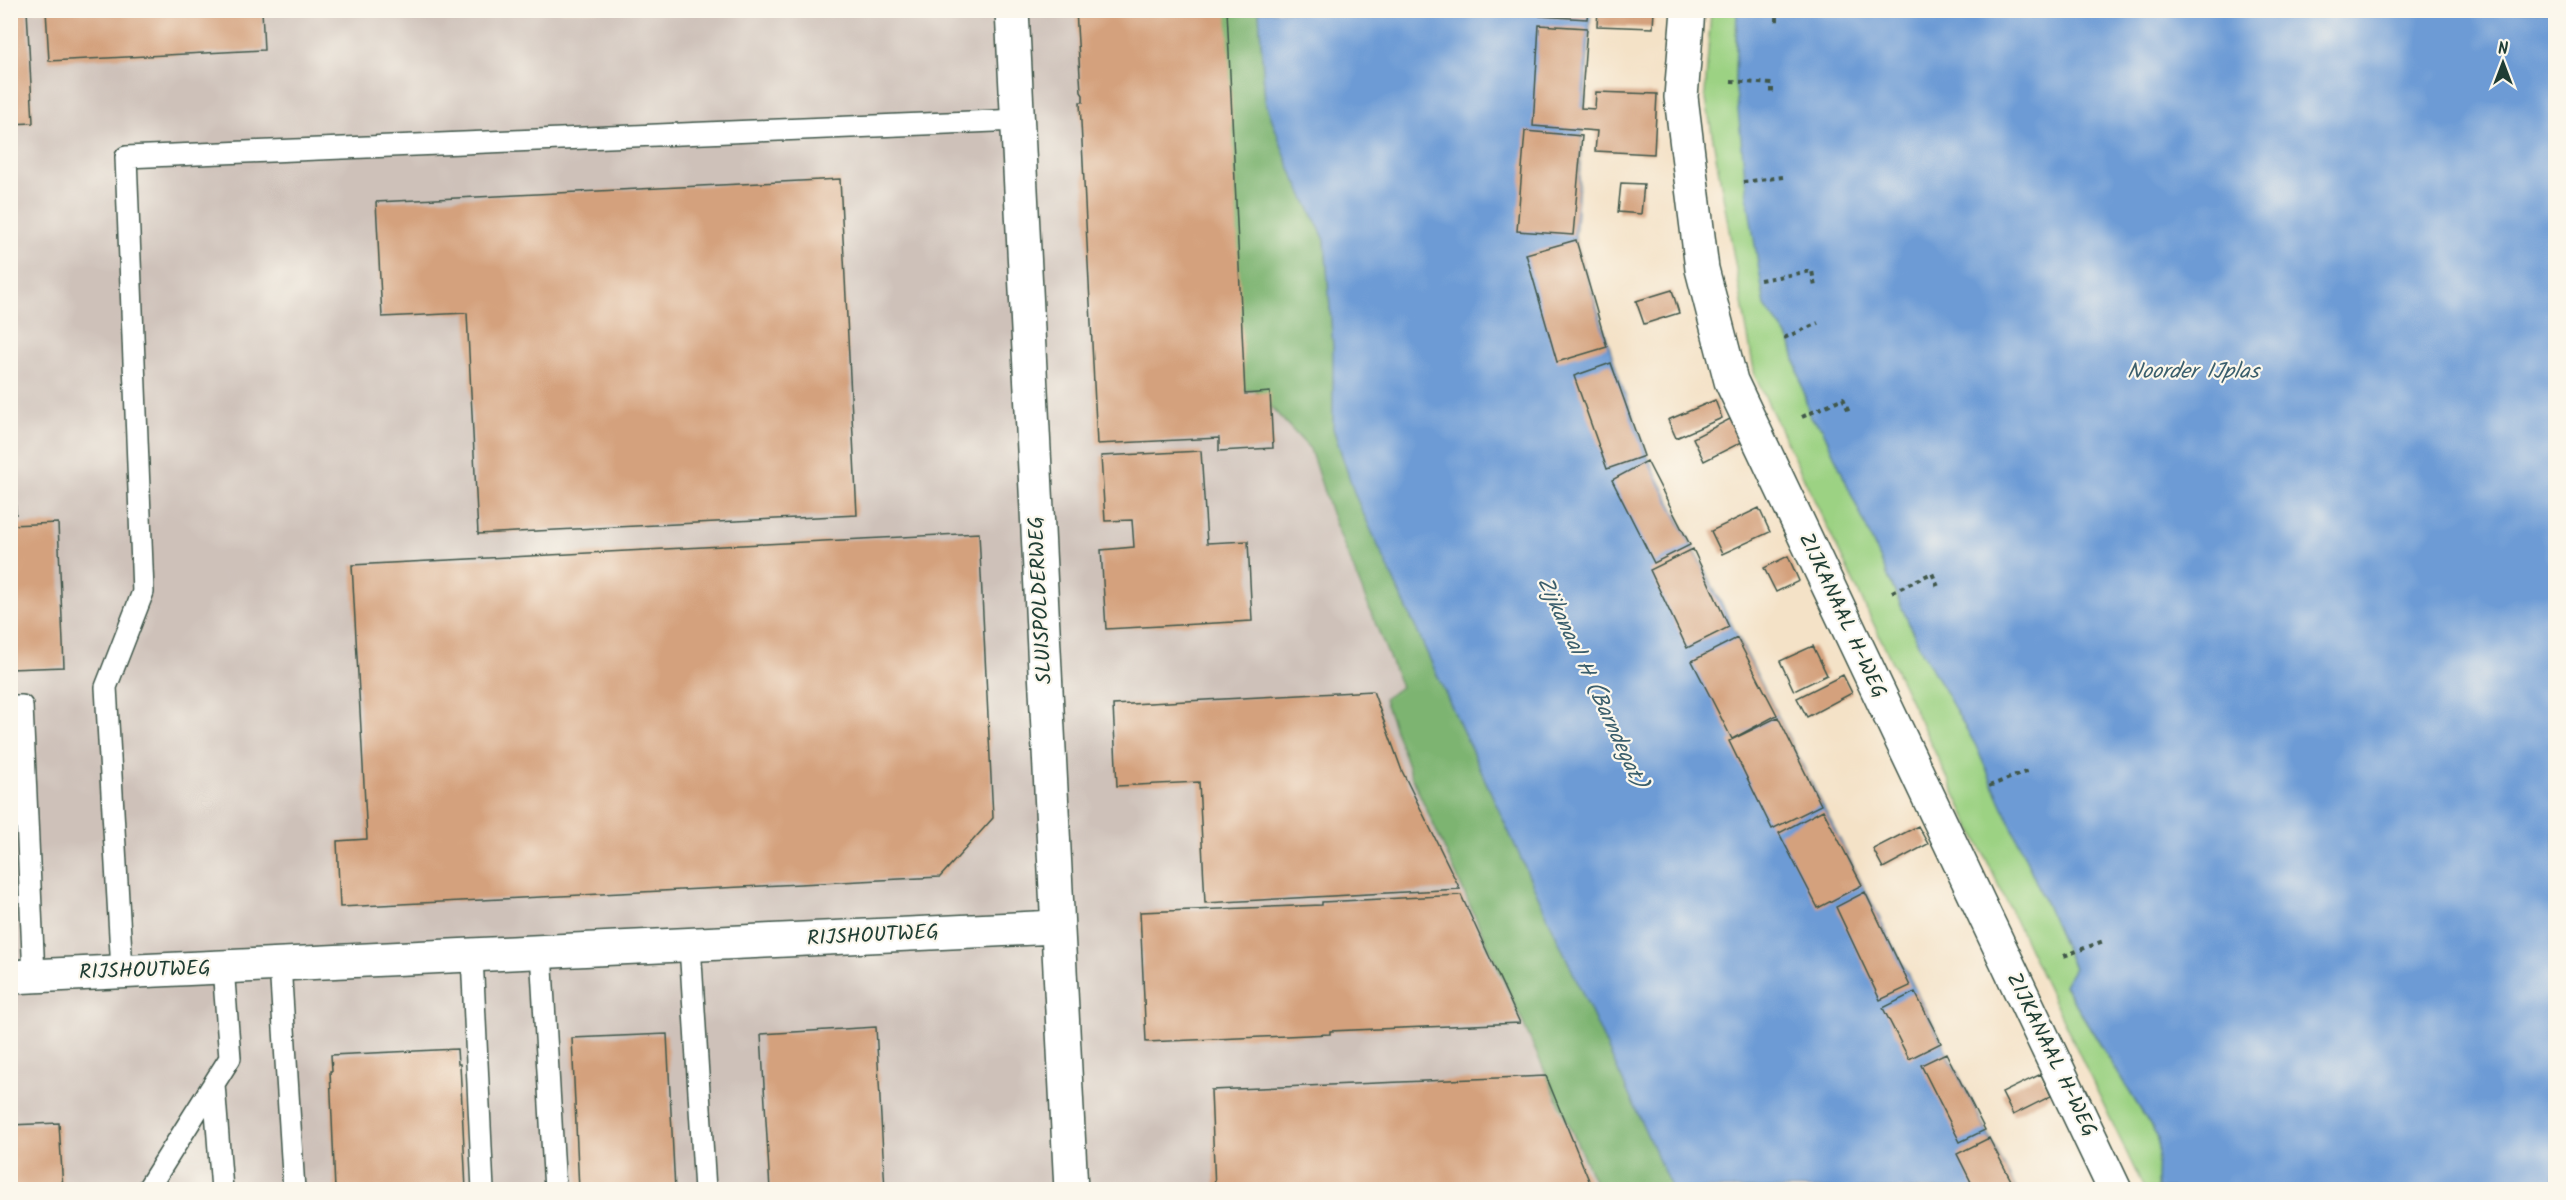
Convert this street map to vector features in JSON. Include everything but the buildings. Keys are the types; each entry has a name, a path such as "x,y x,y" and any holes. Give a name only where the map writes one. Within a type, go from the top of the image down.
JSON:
{"street":[{"name":"SLUISPOLDERWEG","path":"1012,10 1056,927 1071,1190"},
{"name":"ZIJKANAAL H-WEG","path":"1689,10 1681,97 1702,269 1731,381 2115,1190"},
{"name":"RIJSHOUTWEG","path":"22,976 1056,927"}],"lane":[{"path":"122,971 105,687 143,592 126,157 1018,120"},
{"path":"10,706 22,706 22,976"},
{"path":"690,945 705,1190"},
{"path":"542,952 555,1190"},
{"path":"472,956 483,1190"},
{"path":"280,964 294,1190"},
{"path":"147,1190 230,1058 223,967"},
{"path":"214,1084 222,1190"}],"path":[{"path":"1774,10 1777,11 1777,23"},
{"path":"1731,81 1772,84 1772,96"},
{"path":"1743,182 1783,177"},
{"path":"1760,280 1812,272 1815,287"},
{"path":"1784,338 1818,323"},
{"path":"1802,417 1843,398 1850,414"},
{"path":"1892,592 1932,573 1940,589"},
{"path":"1989,786 2031,770"},
{"path":"2064,956 2106,940"}],"shaded area":[{"path":"10,11 1454,11 1883,1189 11,1189"}],"green space":[{"path":"1223,11 1259,11 1265,100 1290,169 1325,240 1333,347 1333,428 1355,495 1672,1189 1598,1189 1412,777 1384,699 1401,687 1331,513 1310,449 1256,391 1234,389"},
{"path":"1711,11 1737,11 1735,81 1765,306 1790,340 1810,417 1822,428 1919,646 1976,746 2074,968 2064,986 2158,1138 2157,1189 2144,1189 1755,376 1705,94"}],"water":[{"name":"Zijkanaal H (Barndegat)","path":"1259,11 1591,11 1575,238 1621,383 1650,462 2016,1189 1672,1189 1355,495 1333,428 1333,347 1325,240 1290,169 1265,100"},
{"name":"Noorder IJplas","path":"1737,11 2555,11 2555,1189 2157,1189 2158,1138 2064,985 2074,968 1976,746 1919,646 1822,428 1810,417 1790,340 1765,306 1747,196 1735,81"}]}
